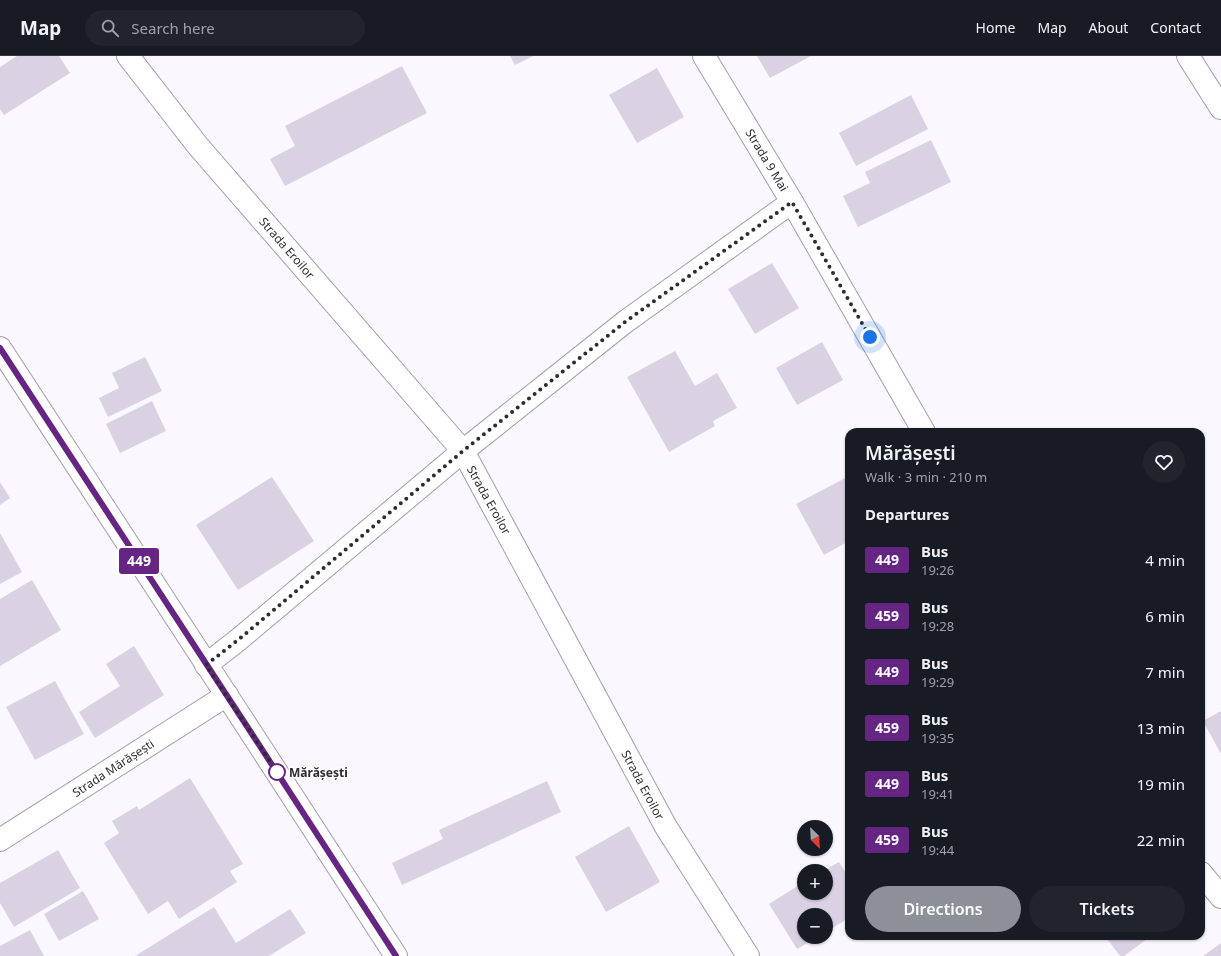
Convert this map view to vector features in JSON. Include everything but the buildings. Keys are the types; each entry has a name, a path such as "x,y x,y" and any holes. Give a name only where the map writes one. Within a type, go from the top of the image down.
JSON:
{"street":[{"name":"Strada Eroilor","path":"128,56 198,146 463,451 666,827 748,956"},
{"name":"Strada 9 Mai","path":"704,56 792,202 922,428"},
{"path":"1188,56 1221,108"},
{"path":"206,665 238,640 463,451 625,322 792,202"},
{"path":"0,348 396,956"},
{"name":"Strada Mărășești","path":"0,840 227,695"},
{"path":"1205,878 1221,897"}],"bus line":[{"name":"449","path":"0,348 396,956"}],"place":[{"name":"Mărășești","path":"277,772"}],"route":[{"path":"277,772 206,665 238,640 463,451 625,322 792,202 870,337"}]}
